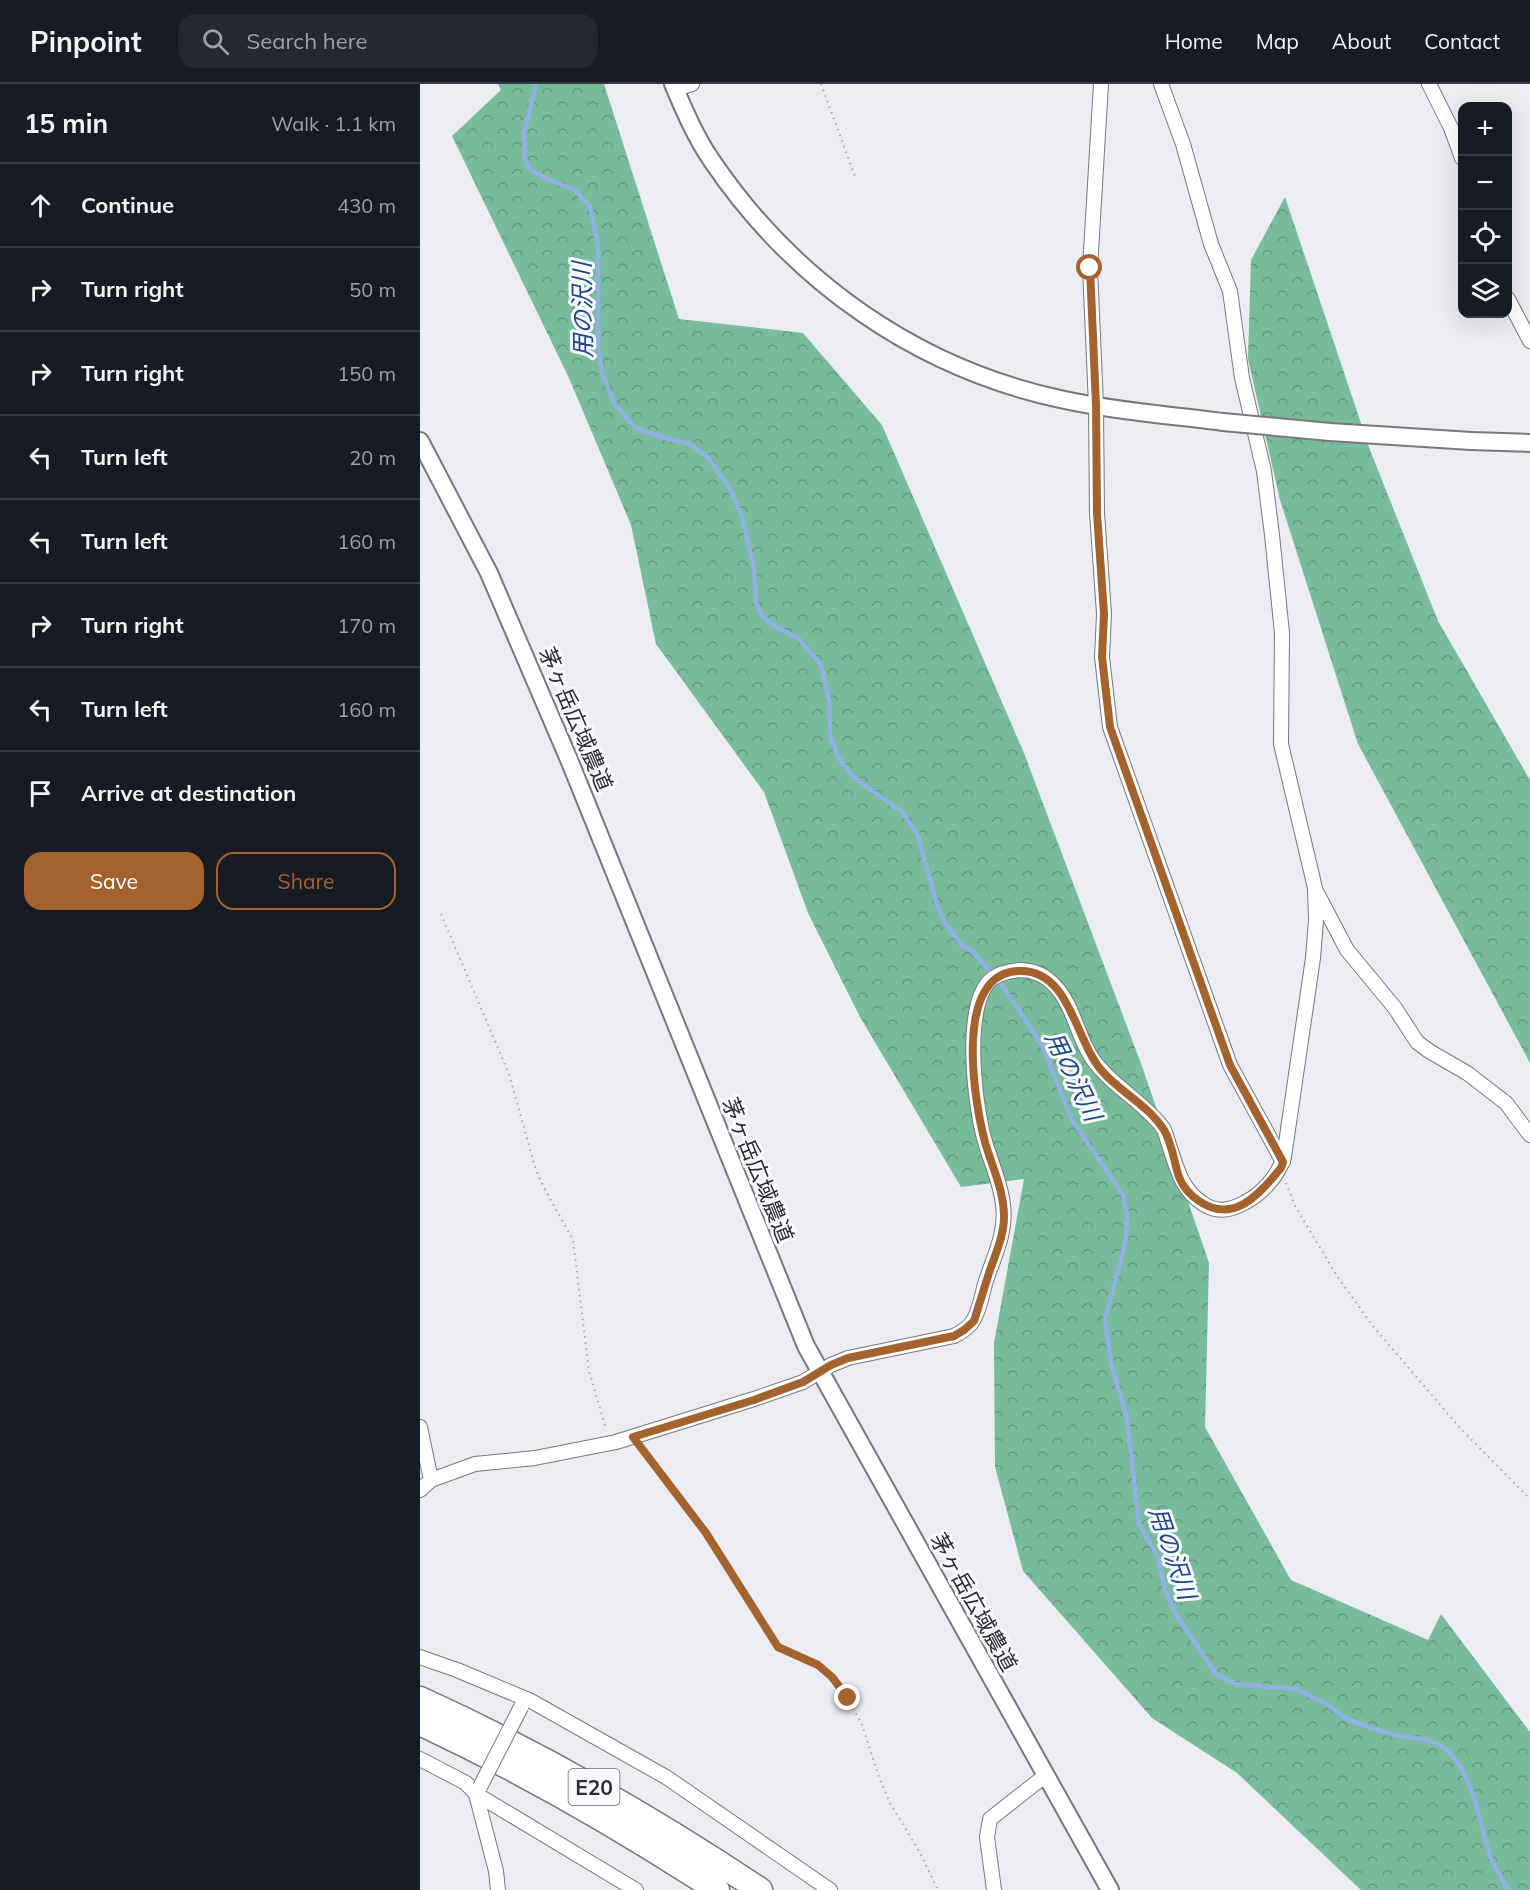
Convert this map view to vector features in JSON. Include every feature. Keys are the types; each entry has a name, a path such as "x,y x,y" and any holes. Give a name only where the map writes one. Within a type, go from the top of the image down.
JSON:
{"highway":[{"name":"E20","path":"420,1699 540,1757 619,1801 760,1890"},
{"name":"E20","path":"420,1723 530,1777 717,1890"}],"street":[{"path":"692,84 674,86 686,114 711,159 770,235 801,267 850,306 890,331 976,373 1026,390 1096,405 1223,422 1330,432 1471,441 1530,442"},
{"path":"1101,84 1090,268 1096,405 1097,513 1104,614 1102,657 1110,727 1230,1065 1282,1165"},
{"path":"420,1427 425,1485 475,1464 535,1458 633,1437 754,1400 803,1382 831,1365 848,1358 954,1336 964,1330 974,1321 1002,1235 1004,1218 999,1183 986,1144 976,1094 974,1022 977,1006 985,988 993,978 1007,972 1031,971 1044,976 1056,986 1091,1056 1101,1070 1152,1114 1165,1131 1186,1190 1206,1206 1219,1211 1233,1209 1250,1200 1282,1165 1313,958 1316,920 1315,888 1281,744 1282,633 1272,535 1264,471 1242,378 1230,291 1211,244 1183,144 1161,84"},
{"path":"1430,84 1461,156"},
{"path":"1512,307 1530,341"},
{"name":"茅ヶ岳広域農道","path":"420,441 489,573 570,762 786,1299 819,1372 1110,1890"},
{"path":"1315,888 1347,950 1395,1008 1417,1042 1467,1073 1506,1103 1530,1135"},
{"path":"420,1658 457,1670 666,1777 830,1890"},
{"path":"498,1890 496,1870 478,1790 523,1703"},
{"path":"420,1759 478,1790 636,1890"},
{"path":"994,1890 987,1837 990,1819 1046,1775"}],"path":[{"path":"821,84 856,179"},
{"path":"1440,853 1436,865 1437,879 1460,926 1503,978 1530,1021"},
{"path":"441,914 509,1074 535,1167 573,1240 589,1371 610,1443"},
{"path":"1282,1165 1295,1206 1337,1276 1372,1325 1460,1428 1530,1499"},
{"path":"633,1437 706,1533 778,1647 818,1665 832,1677 848,1698 862,1725 890,1803 920,1851 938,1890"}],"green space":[{"path":"498,84 604,84 679,319 803,333 882,425 1024,753 1143,1069 1209,1263 1205,1427 1291,1580 1428,1640 1441,1614 1530,1732 1530,1890 1361,1890 1237,1773 1152,1718 1023,1571 995,1467 994,1343 1024,1179 961,1187 860,1017 808,913 764,792 656,644 631,525 569,378 452,136 501,90"},
{"path":"1285,197 1370,450 1438,621 1530,780 1530,1063 1358,744 1280,500 1248,359 1251,260"}],"waterway":[{"name":"用の沢川","path":"536,84 524,133 525,157 528,168 547,179 575,190 590,207 598,245 598,349 602,373 615,405 636,428 691,444 707,457 728,485 742,516 754,569 756,603 763,617 799,639 821,665 829,700 830,735 838,757 852,776 902,812 917,833 937,905 945,923 962,945 972,951 998,980 1027,1022 1044,1049 1072,1120 1123,1195 1127,1213 1126,1240 1105,1319 1112,1368 1127,1417 1139,1524 1158,1557 1165,1590 1178,1618 1215,1673 1235,1684 1297,1689 1328,1705 1348,1720 1394,1735 1428,1740 1445,1748 1461,1767 1473,1794 1491,1859 1508,1890"}],"route":[{"path":"848,1698 832,1677 818,1665 778,1647 706,1533 633,1437 754,1400 803,1382 831,1365 848,1358 954,1336 974,1321 1002,1235 1004,1218 1004,1205 999,1183 986,1144 977,1102 975,1077 974,1022 977,1006 985,988 993,978 1007,972 1031,971 1044,976 1056,986 1091,1056 1110,1080 1152,1114 1165,1131 1186,1190 1206,1206 1219,1211 1233,1209 1250,1200 1264,1188 1281,1168 1283,1162 1230,1065 1110,727 1102,657 1104,614 1097,513 1096,405 1090,268"}]}
